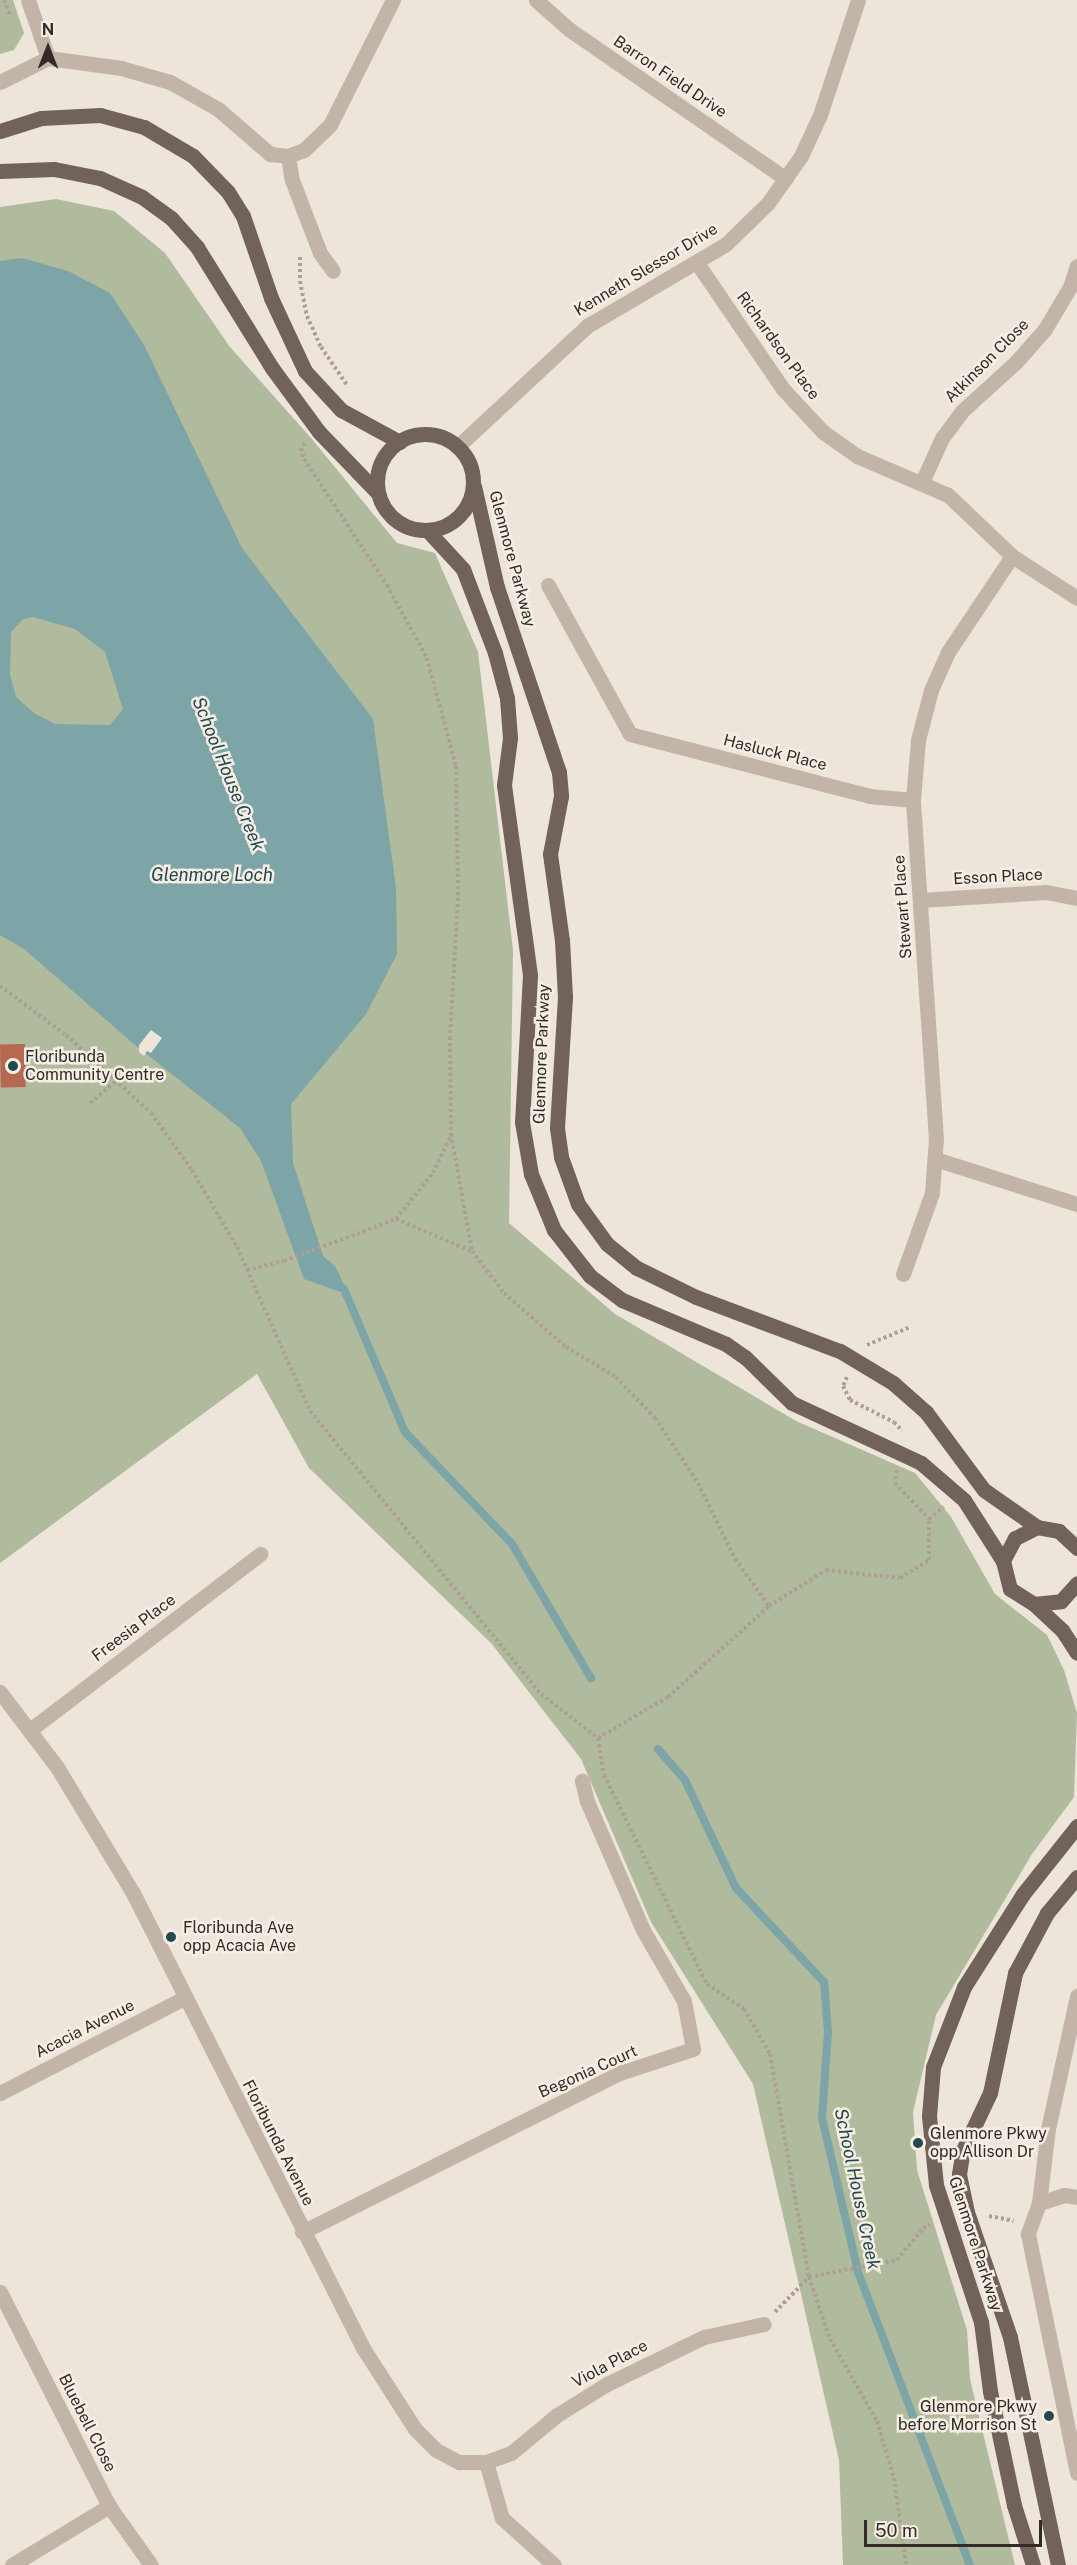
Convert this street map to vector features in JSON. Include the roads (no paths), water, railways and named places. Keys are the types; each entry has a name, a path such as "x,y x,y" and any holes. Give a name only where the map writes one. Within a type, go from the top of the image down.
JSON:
{"main road":[{"path":"0,131 41,118 100,115 144,127 193,156 236,204 251,233 275,309 299,361 315,385 341,410 400,442"},
{"path":"0,171 33,168 77,172 116,184 158,207 197,247 273,368 319,432 377,492"},
{"path":"424,434 441,436 457,447 472,469 474,486 470,502 458,518 428,531 396,521 383,508 377,492 377,475 382,459 400,442 424,434"},
{"name":"Glenmore Parkway","path":"474,486 497,587 559,771 561,796 550,854 562,940 565,997 557,1128 561,1157 575,1197 595,1231 637,1268 696,1297 855,1360 910,1396 939,1428 984,1490 1037,1527 1059,1531 1077,1547"},
{"name":"Glenmore Parkway","path":"428,531 463,570 495,653 507,698 510,738 504,785 530,975 522,1122 527,1160 544,1211 573,1255 606,1290 641,1310 726,1344 746,1358 792,1403 921,1463 964,1500 1003,1561 1010,1589 1034,1604"},
{"path":"1003,1561 1015,1538 1037,1527"},
{"path":"1034,1604 1061,1600 1077,1583"},
{"path":"1034,1604 1062,1630 1077,1653"},
{"name":"Glenmore Parkway","path":"1033,2565 1005,2460 981,2322 936,2185 929,2116 933,2067 964,1987 1023,1894 1077,1826"},
{"name":"Glenmore Parkway","path":"1058,2565 1010,2337 967,2212 959,2174 966,2142 990,2093 1015,1973 1047,1913 1077,1877"}],"street":[{"path":"28,0 48,58"},
{"path":"0,82 48,58 121,68 170,82 218,109 270,154 288,156 304,150 330,125 393,0"},
{"name":"Barron Field Drive","path":"536,0 570,30 786,178"},
{"name":"Kenneth Slessor Drive","path":"457,447 587,326 697,263 747,226 786,178 820,115 858,0"},
{"path":"288,156 292,180 320,253 333,271"},
{"name":"Richardson Place","path":"697,263 783,389 810,419 857,456 922,482 958,502 1012,556 1077,598"},
{"name":"Atkinson Close","path":"922,482 951,424 976,396 1032,345 1074,288 1077,266"},
{"name":"Stewart Place","path":"903,1274 928,1206 935,1159 913,800 918,740 931,690 959,632 1012,556"},
{"name":"Hasluck Place","path":"548,585 630,734 869,796 913,800"},
{"name":"Esson Place","path":"920,900 1046,892 1077,898"},
{"path":"935,1159 1077,1204"},
{"name":"Freesia Place","path":"30,1730 260,1554"},
{"name":"Floribunda Avenue","path":"0,1692 30,1730 92,1821 186,1997 357,2339 416,2429 448,2458 486,2462"},
{"name":"Begonia Court","path":"302,2232 620,2073 693,2049 684,2001 643,1930 587,1801 582,1781"},
{"path":"1077,1996 1068,2024 1048,2129 1039,2203 1028,2234 1077,2473"},
{"name":"Acacia Avenue","path":"0,2093 186,1997"},
{"path":"1039,2203 1071,2196"},
{"name":"Bluebell Close","path":"0,2292 109,2506 150,2565"},
{"name":"Viola Place","path":"486,2462 511,2453 557,2415 607,2384 704,2337 764,2324"},
{"path":"486,2462 502,2518 554,2565"},
{"path":"12,2565 109,2506"}],"water":[{"name":"Glenmore Loch","path":"22,258 68,271 110,293 144,345 242,548 373,719 396,888 397,954 366,1014 291,1104 293,1163 323,1256 335,1266 349,1295 304,1279 261,1161 240,1128 134,1044 24,949 0,935 0,261","holes":["33,617 75,629 105,652 123,709 110,725 55,724 34,713 16,697 10,675 11,632 23,619"]}],"waterway":[{"name":"School House Creek","path":"344,1289 405,1432 512,1544 591,1678"},
{"name":"School House Creek","path":"658,1749 685,1780 736,1888 824,1982 828,2032 822,2118 858,2272 970,2565"}],"place":[{"name":"Floribunda Community Centre","path":"13,1066"},
{"name":"Floribunda Ave opp Acacia Ave","path":"171,1937"},
{"name":"Glenmore Pkwy opp Allison Dr","path":"918,2143"},
{"name":"Glenmore Pkwy before Morrison St","path":"1049,2416"}]}
